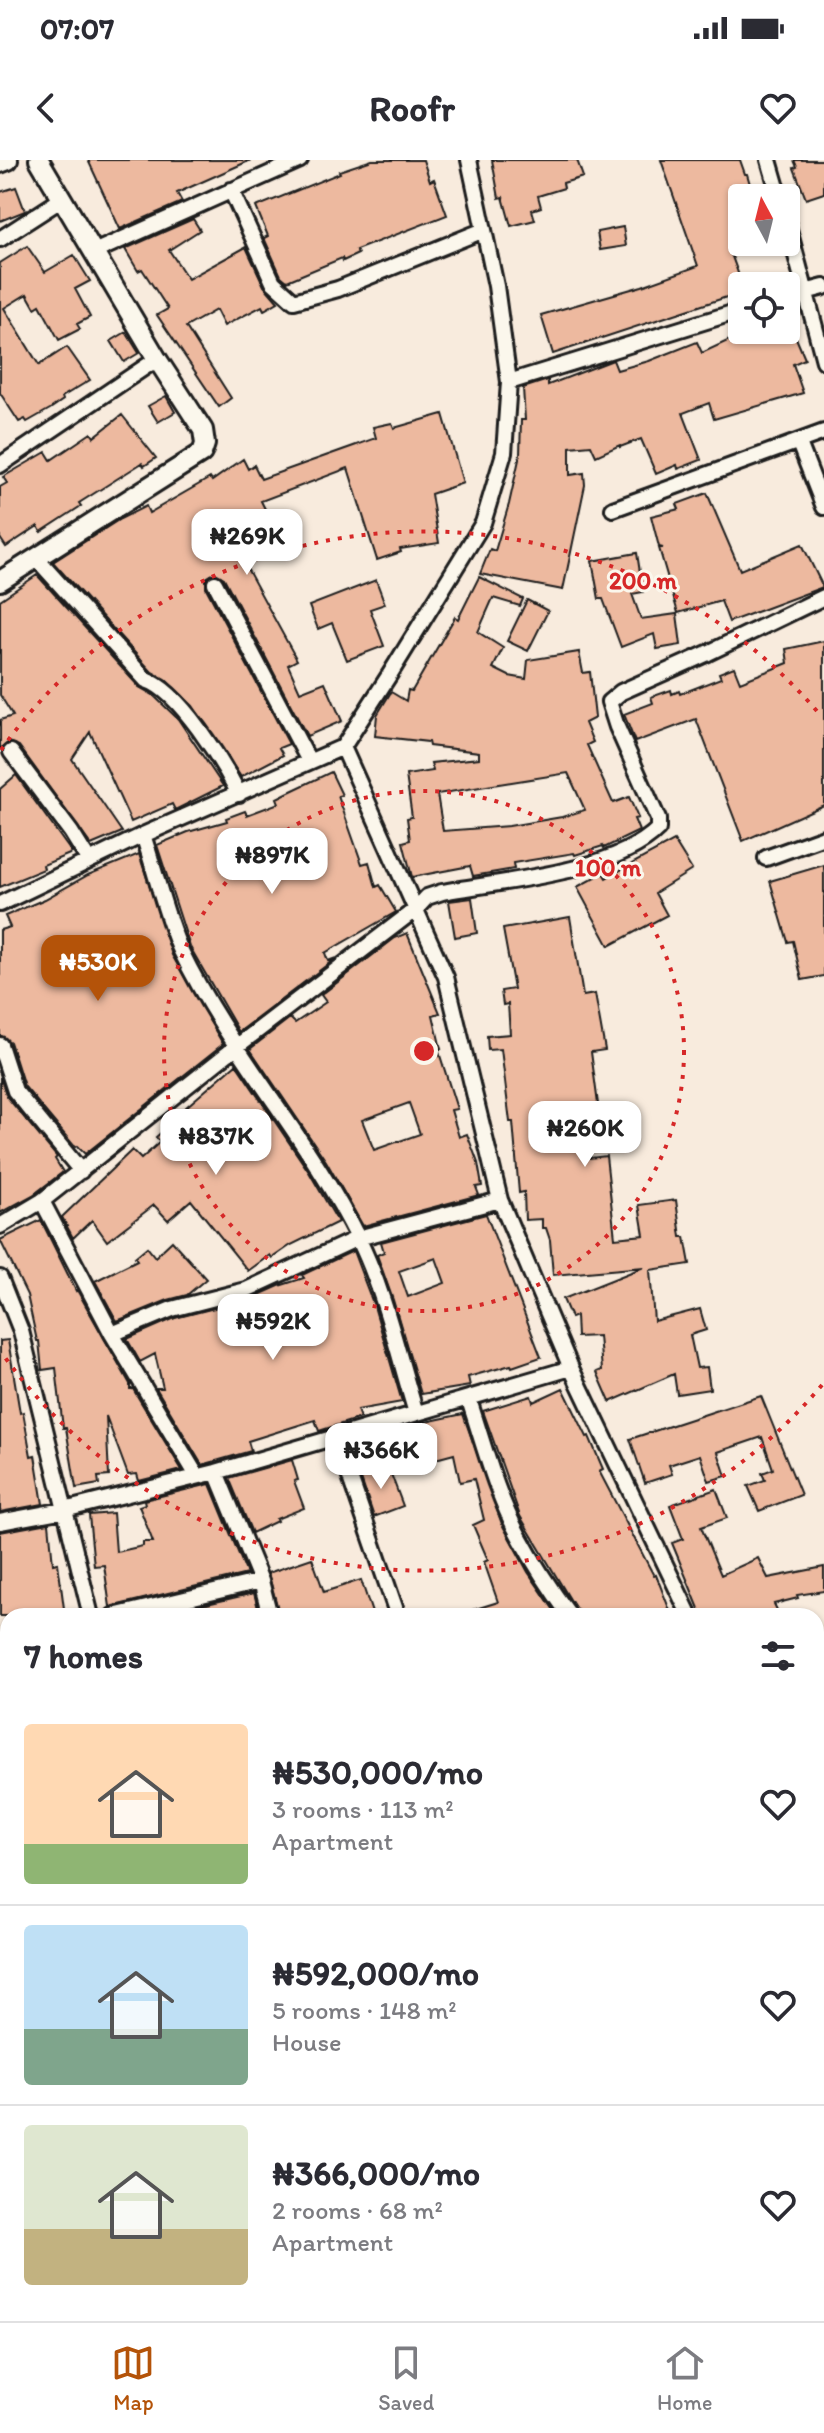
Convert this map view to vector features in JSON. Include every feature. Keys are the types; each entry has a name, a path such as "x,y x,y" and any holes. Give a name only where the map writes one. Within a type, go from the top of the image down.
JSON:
{"street":[{"path":"0,163 8,160"},
{"path":"0,581 202,453 205,444 203,430 157,359 39,160"},
{"path":"94,252 300,160"},
{"path":"0,904 143,835 343,747 483,523 504,453 509,382 496,286 469,160"},
{"path":"769,160 776,184"},
{"path":"231,190 273,282 294,301 338,289 484,230"},
{"path":"0,239 62,199"},
{"path":"797,256 824,361"},
{"path":"800,293 824,287"},
{"path":"509,382 728,314"},
{"path":"0,465 157,359"},
{"path":"613,509 824,432"},
{"path":"799,443 824,507"},
{"path":"36,558 146,680 159,684 196,726 211,744 239,794"},
{"path":"215,583 309,761"},
{"path":"0,1226 42,1201 81,1171 416,909 427,897 595,864 650,837 658,829 658,819 609,702 621,692 824,597"},
{"path":"343,747 446,977 500,1200 571,1368 686,1608"},
{"path":"11,752 59,814 89,861"},
{"path":"143,835 181,949 236,1047 288,1120 358,1238 372,1271 416,1413"},
{"path":"766,858 824,837"},
{"path":"0,1045 15,1091 81,1171"},
{"path":"112,1334 172,1309 246,1290 358,1238 500,1200"},
{"path":"42,1201 112,1334 197,1476"},
{"path":"0,1278 21,1331 89,1608"},
{"path":"0,1522 64,1510 216,1472 571,1368"},
{"path":"469,1400 518,1534 564,1608"},
{"path":"336,1437 395,1608"},
{"path":"216,1472 261,1581 268,1608"},
{"path":"147,1608 261,1581"}],"building":[{"path":"88,160 251,160 177,193 182,202 120,229"},
{"path":"372,160 423,160 430,181 434,179 447,215 356,250 358,254 343,261 342,258 287,281 281,276 264,238 268,236 256,207"},
{"path":"492,160 577,160 583,177 563,183 564,188 538,196 541,207 532,210 535,220 511,226 503,197 499,198"},
{"path":"661,160 740,160 750,184 728,184 728,256 732,256 738,272 728,272 728,297 553,354 541,315 642,286 698,266"},
{"path":"794,160 824,160 824,193 806,199"},
{"path":"16,187 25,211 0,221 0,192"},
{"path":"193,219 200,230 169,250 188,279 246,247 264,286 278,302 264,310 262,306 224,326 216,310 186,327 231,398 219,407 157,315 168,309 125,249"},
{"path":"623,227 626,246 600,250 597,232"},
{"path":"27,246 45,272 74,255 90,281 75,289 90,317 77,324 80,329 59,340 40,305 35,308 27,294 4,308 39,365 67,347 90,380 62,397 63,400 50,409 27,422 25,419 19,422 0,393 0,263"},
{"path":"126,332 139,353 124,362 111,341"},
{"path":"728,341 728,344 799,344 805,359 793,364 803,393 714,419 709,403 683,413 701,460 678,469 677,465 656,474 641,439 596,456 591,445 570,447 570,475 584,473 585,485 563,590 480,574 490,549 495,551 509,504 520,455 521,420 525,420 523,388 548,380 548,385 613,360 617,370 697,342 702,353"},
{"path":"166,396 175,412 158,422 148,406"},
{"path":"443,414 463,483 431,494 439,543 400,549 401,552 377,560 348,468 261,501 278,535 239,554 297,660 288,665 300,692 325,682 342,721 307,736 224,578 215,573 206,578 206,588 289,744 279,748 283,755 241,777 193,706 165,679 152,672 53,562 120,519 146,506 149,513 210,478 212,481 243,459 248,469 254,465 261,479 376,438 373,427 392,423 394,428"},
{"path":"122,415 156,458 144,466 142,463 79,503 81,506 41,532 38,526 6,547 0,538 0,487 7,483 3,477 46,452 51,460 91,433 94,437"},
{"path":"707,493 740,570 802,544 823,587 729,622 721,601 678,613 659,548 663,548 659,547 651,516 679,509 677,504"},
{"path":"637,553 643,592 632,594 641,619 677,614 681,645 657,649 654,634 621,647 603,599 599,599 592,561"},
{"path":"37,575 139,687 153,695 178,719 223,786 175,810 172,804 131,822 90,732 72,759 122,832 91,845 19,746 9,742 0,749 0,720 13,716 0,695 0,600"},
{"path":"479,577 523,599 520,606 493,598 478,632 503,648 493,668 509,676 526,679 528,660 579,652 583,673 590,672 595,718 585,723 593,742 587,745 613,803 629,797 638,818 634,819 639,831 604,848 513,863 514,869 473,876 470,866 412,877 403,842 410,840 407,818 412,817 406,775 433,771 431,763 479,758 479,752 375,736 377,715 391,692 406,701 408,690 412,691 455,617 458,619","holes":["568,773 585,810 509,826 443,831 437,794"]},
{"path":"376,580 385,604 370,609 384,646 347,660 332,623 318,629 309,606"},
{"path":"527,600 548,611 528,651 507,641"},
{"path":"824,641 824,805 743,841 696,719 635,742 624,714 653,703 651,697 671,690 672,694 679,691 680,694 721,678 719,673 734,667 740,682 788,663 786,649"},
{"path":"331,772 342,795 338,796 362,864 369,862 376,887 380,885 396,912 325,953 328,961 336,958 239,1032 190,947 157,845 227,821 226,818 245,811 247,815 279,803 277,798"},
{"path":"16,775 72,853 43,865 44,869 0,887 0,789"},
{"path":"674,841 692,870 655,893 667,915 609,946 577,887 603,873 606,878"},
{"path":"139,854 172,955 223,1044 85,1154 75,1147 24,1086 10,1042 0,1035 0,930 10,927 5,916"},
{"path":"824,865 824,976 802,980 793,941 788,942 770,881"},
{"path":"472,898 477,933 455,937 449,901"},
{"path":"570,917 583,996 595,994 605,1050 591,1052 600,1119 586,1120 590,1158 606,1156 615,1238 644,1235 639,1205 676,1200 681,1237 685,1237 690,1264 650,1270 654,1321 700,1309 706,1330 690,1335 697,1368 707,1367 710,1389 677,1394 674,1374 610,1402 597,1372 602,1370 599,1336 577,1337 576,1316 571,1318 563,1299 644,1267 553,1275 550,1240 546,1228 542,1228 542,1219 525,1220 524,1192 519,1193 513,1122 510,1122 501,1049 488,1050 487,1036 510,1034 508,1004 503,1005 501,991 514,989 503,929"},
{"path":"407,933 440,1013 433,1015 441,1049 438,1049 457,1109 451,1110 459,1137 467,1134 478,1163 482,1186 476,1187 479,1195 363,1226 326,1161 250,1049 290,1018 295,1023 326,1002 321,995 395,938","holes":["409,1103 420,1134 374,1150 362,1120"]},
{"path":"236,1064 309,1172 338,1222 272,1258 270,1255 248,1271 191,1200 168,1220 154,1205 107,1241 92,1220 73,1238 62,1217 132,1150 141,1159 160,1142 156,1137 173,1122 171,1120"},
{"path":"0,1077 7,1097 57,1157 55,1159 63,1172 33,1195 0,1213"},
{"path":"486,1214 541,1357 468,1377 470,1386 421,1394 377,1255 384,1252 381,1242","holes":["436,1258 445,1283 408,1297 399,1271"]},
{"path":"41,1220 130,1389 133,1389 182,1470 139,1481 137,1474 128,1475 106,1416 109,1476 98,1477 99,1484 76,1488 66,1428 63,1428 56,1368 42,1370 39,1341 27,1295 0,1240"},
{"path":"172,1241 206,1279 187,1295 117,1321 95,1281 137,1260 135,1257 147,1247 155,1257"},
{"path":"353,1251 374,1306 402,1402 357,1410 360,1418 319,1431 315,1420 248,1441 251,1451 202,1465 156,1388 163,1388 155,1354 140,1362 127,1339 175,1318 250,1299 304,1278 302,1275"},
{"path":"8,1340 20,1413 23,1412 31,1456 35,1455 43,1504 0,1512 0,1341"},
{"path":"563,1388 589,1436 603,1469 599,1471 656,1575 669,1608 575,1608 520,1516 483,1411 531,1396 533,1402"},
{"path":"761,1396 801,1495 759,1511 748,1486 765,1480 762,1473 773,1469 762,1437 718,1452 726,1476 709,1481 700,1455 669,1465 672,1474 645,1483 630,1439"},
{"path":"463,1414 502,1524 528,1572 553,1608 479,1608 498,1602 484,1562 488,1560 473,1525 484,1520 474,1479 460,1482 454,1454 417,1464 416,1459 395,1461 388,1436 416,1429 416,1424"},
{"path":"292,1460 298,1480 294,1481 304,1508 252,1533 229,1478"},
{"path":"388,1466 403,1506 374,1517 360,1476"},
{"path":"210,1484 247,1574 110,1607 104,1565 94,1566 89,1515 113,1513 116,1552 143,1546 143,1542 153,1542 139,1506 145,1504 144,1500"},
{"path":"716,1489 727,1518 701,1527 721,1575 758,1558 768,1578 824,1567 824,1591 797,1595 798,1598 774,1604 776,1608 699,1608 672,1543 683,1539 670,1505"},
{"path":"49,1523 53,1564 58,1563 64,1608 0,1608 0,1532"},
{"path":"312,1558 324,1592 361,1580 370,1608 278,1608 268,1573"},
{"path":"254,1593 258,1608 190,1608"}]}
